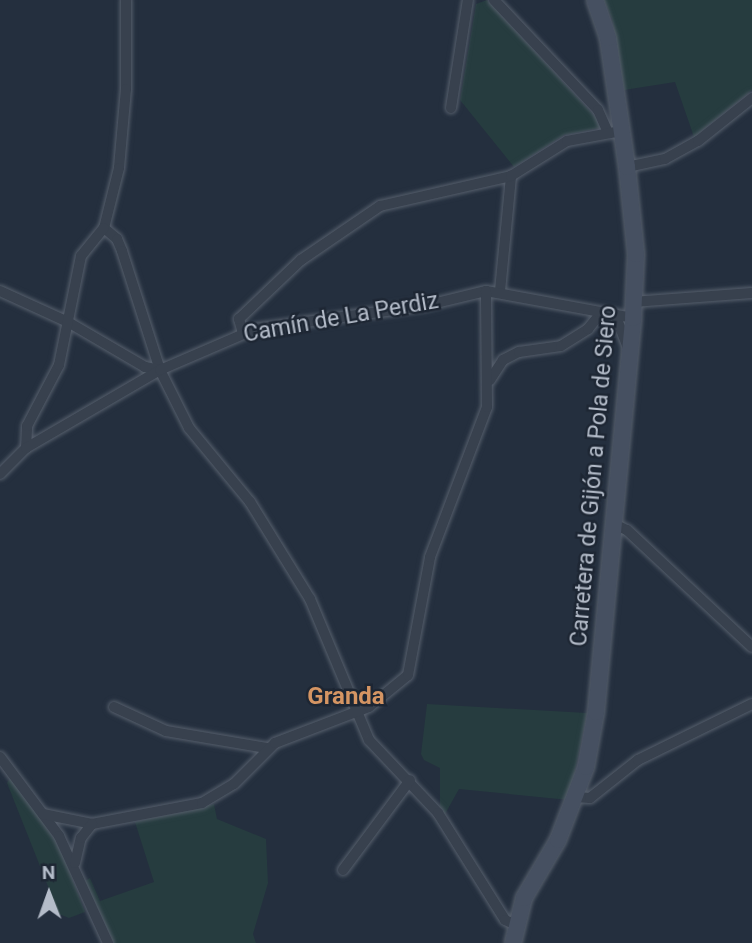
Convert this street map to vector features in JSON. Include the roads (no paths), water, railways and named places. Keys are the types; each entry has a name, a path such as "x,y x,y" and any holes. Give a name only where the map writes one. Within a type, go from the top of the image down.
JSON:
{"street":[{"path":"26,448 27,426 59,365 81,256 104,228 123,128 126,0"},
{"path":"451,108 468,0"},
{"path":"243,332 239,319 301,260 365,214 401,198 511,176 567,141 614,132 598,110 494,0"},
{"name":"Carretera de Gijón a Pola de Siero","path":"513,943 524,898 558,840 576,797 596,712 633,310 636,254 627,167 614,132 608,38 595,0"},
{"path":"627,167 665,159 698,141 752,98"},
{"path":"500,291 511,176"},
{"path":"104,228 117,239 160,370 190,428 250,502 310,599 376,749 410,780 450,829 505,920 516,925"},
{"path":"0,291 68,322 145,367 160,370"},
{"path":"43,814 92,824 202,803 234,784 267,748 296,732 359,710 386,697 408,675 430,557 482,427 489,383 484,332 486,291"},
{"name":"Camín de La Perdiz","path":"0,474 26,448 160,370 243,332 424,306 486,291 500,291 615,314 752,293"},
{"path":"489,383 503,360 519,352 561,346 588,329 602,312"},
{"path":"615,314 629,352"},
{"path":"614,524 627,530 752,647"},
{"path":"576,797 590,798 638,760 752,704"},
{"path":"114,708 166,731 267,748"},
{"path":"0,757 43,814 75,863 108,943"},
{"path":"343,870 410,780"},
{"path":"75,863 81,838 92,824"}],"district":[{"name":"Granda","path":"346,697"}]}
